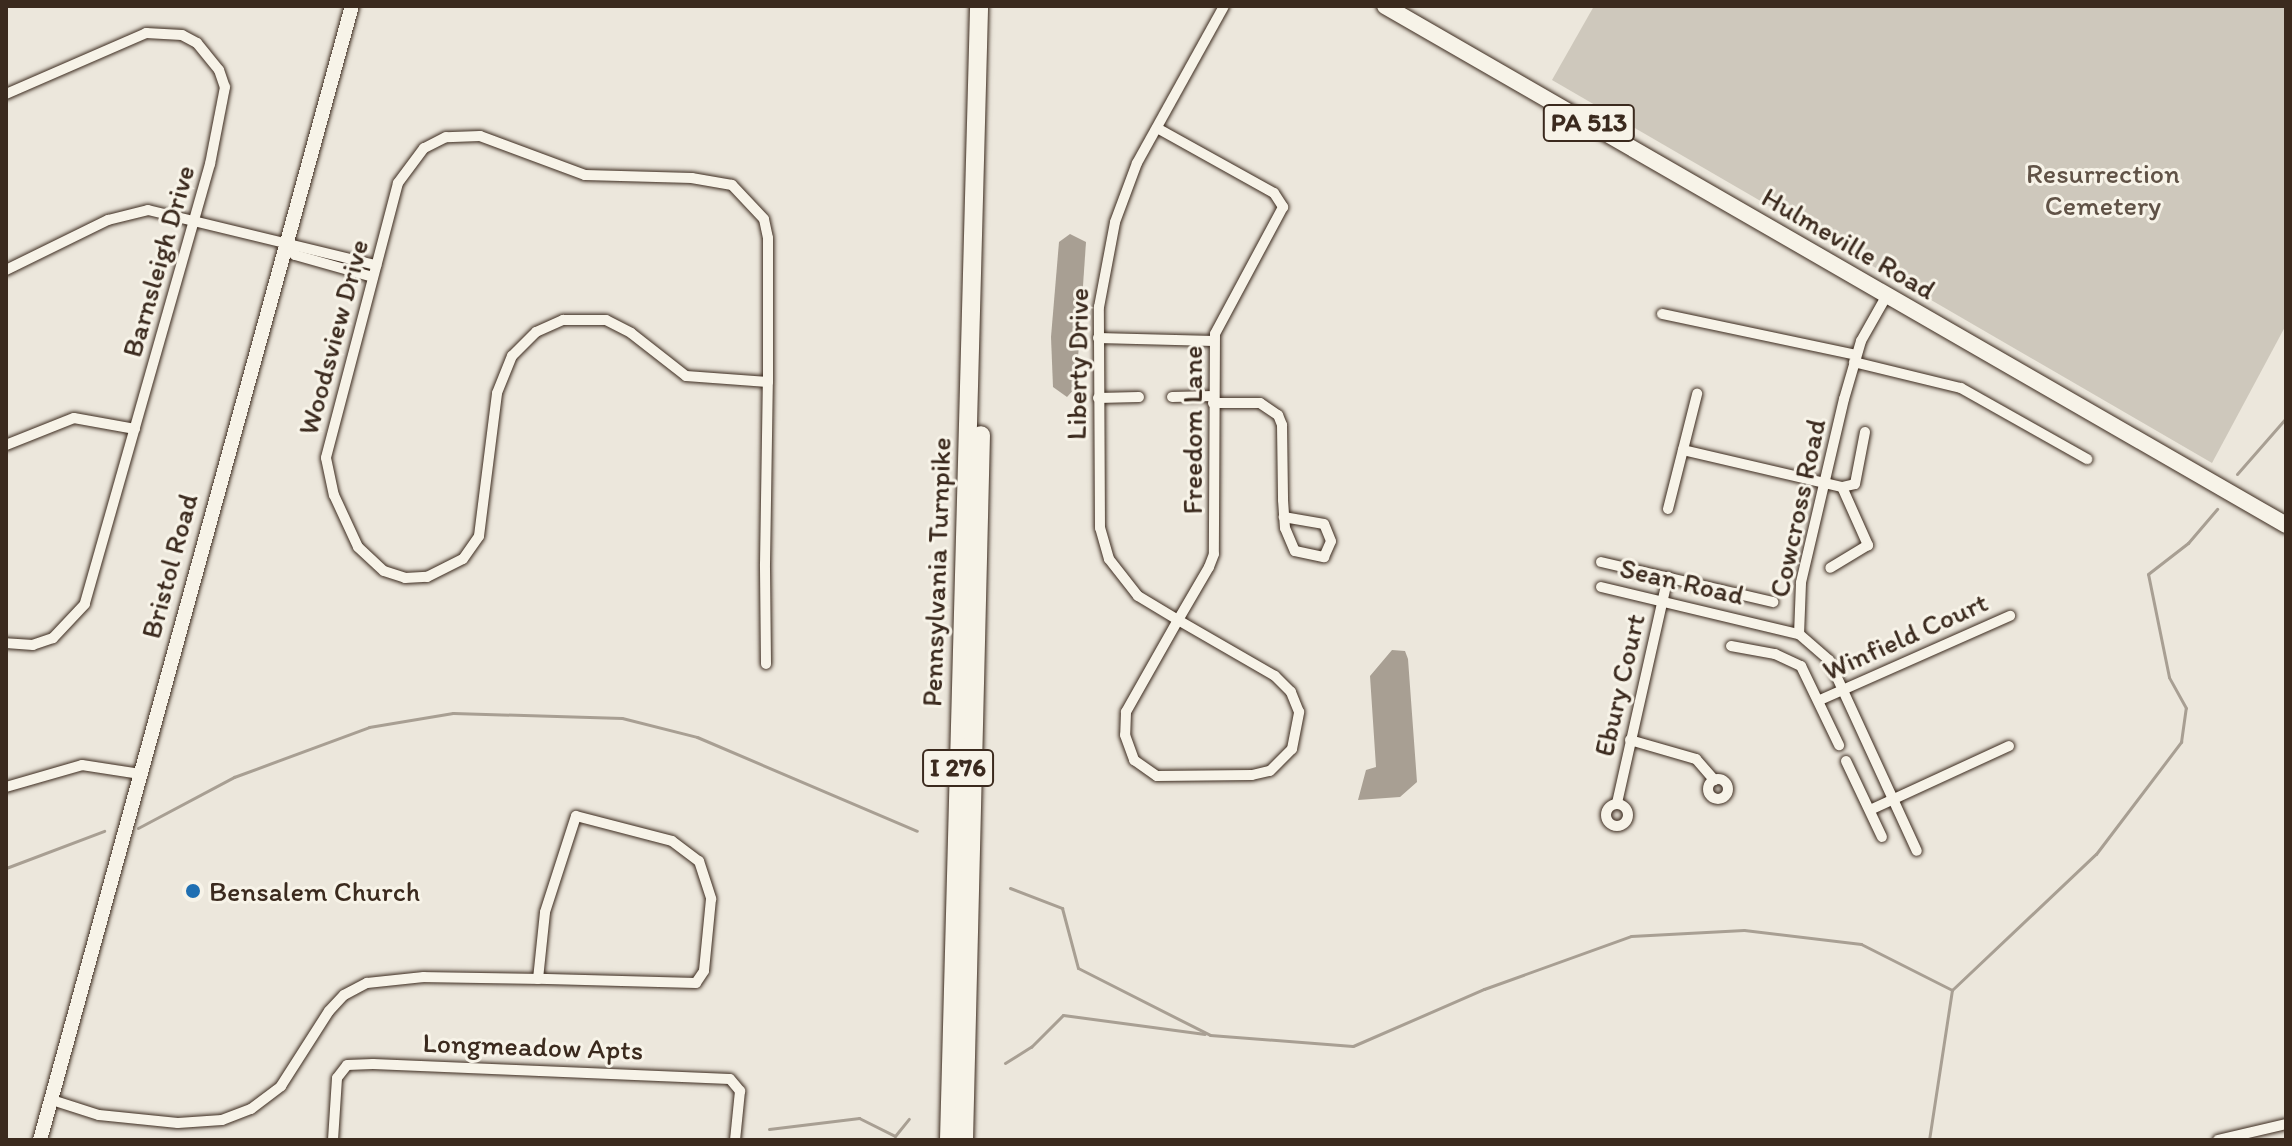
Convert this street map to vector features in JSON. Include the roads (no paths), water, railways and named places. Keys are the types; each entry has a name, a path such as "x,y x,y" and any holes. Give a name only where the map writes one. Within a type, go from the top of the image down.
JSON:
{"highway":[{"name":"Pennsylvania Turnpike","path":"949,1140 979,6"},
{"name":"Pennsylvania Turnpike","path":"964,1140 991,6"}],"main road":[{"name":"Bristol Road","path":"40,1140 352,6"},
{"name":"Hulmeville Road","path":"1385,6 2286,525"}],"street":[{"name":"Liberty Drive","path":"1178,620 1126,712 1125,735 1134,760 1157,776 1175,779 1270,771 1284,762 1298,736 1299,712 1291,692 1275,676 1178,620 1126,585 1103,546 1098,398 1101,284 1115,222 1157,128 1224,6"},
{"name":"Barnsleigh Drive","path":"6,94 132,36 166,33 197,43 219,70 225,101 89,591 76,618 53,638 33,645 6,643"},
{"name":"Freedom Lane","path":"1157,128 1281,200 1282,216 1225,311 1214,341 1214,554 1178,620"},
{"name":"Woodsview Drive","path":"766,664 768,382 766,228 749,198 720,181 585,175 480,136 446,137 424,148 406,166 331,426 326,467 358,547 384,571 405,578 449,569 479,536 497,393 512,356 536,332 563,320 606,320 631,333 686,376 768,382"},
{"path":"6,270 121,215 148,210 195,217 284,245 295,255 373,277"},
{"path":"284,245 298,243 376,265"},
{"name":"Cowcross Road","path":"1887,295 1855,358 1801,583 1799,634 1822,652 1917,851"},
{"path":"1662,314 1855,358 1961,388 2087,459"},
{"path":"1098,338 1214,341"},
{"path":"1668,509 1697,394"},
{"path":"1098,398 1139,397"},
{"path":"1172,397 1260,403 1278,415 1284,517 1295,551 1324,557 1331,541 1324,524 1284,517"},
{"path":"6,445 74,418 135,429"},
{"path":"1683,450 1842,487 1855,484 1865,432"},
{"path":"1830,568 1868,545 1842,487"},
{"path":"1601,562 1773,602"},
{"name":"Ebury Court","path":"1617,803 1668,577"},
{"name":"Sean Road","path":"1601,587 1799,634"},
{"name":"Winfield Court","path":"1820,700 2010,616"},
{"path":"1731,646 1789,658 1810,677 1839,745"},
{"path":"1630,740 1696,759 1714,780"},
{"path":"1870,810 2009,746"},
{"path":"1846,761 1882,837"},
{"path":"6,787 82,765 140,774"},
{"path":"52,1100 99,1115 178,1123 222,1120 251,1109 281,1086 329,1011 354,989 396,978 696,983 704,971 711,899 699,861 672,841 576,816 545,912 538,979"},
{"name":"Longmeadow Apts","path":"333,1140 337,1078 347,1065 373,1064 730,1079 740,1091 735,1140"},
{"path":"2218,1140 2286,1124"}],"waterway":[{"path":"2237,474 2286,418"},
{"path":"1929,1140 1952,990 2096,854 2181,742 2186,708 2169,677 2148,574 2188,543 2217,509"},
{"path":"138,828 234,777 369,727 453,713 622,718 697,737 917,831"},
{"path":"6,868 104,831"},
{"path":"1010,888 1062,908 1078,968 1210,1035 1353,1046 1484,989 1631,936 1744,930 1861,944 1952,990"},
{"path":"1005,1063 1031,1047 1063,1015 1205,1034"},
{"path":"769,1129 859,1118 895,1136 909,1119"}],"place":[{"name":"Bensalem Church","path":"193,891"}],"park label":[{"name":"Resurrection Cemetery","path":"2103,189"}]}
